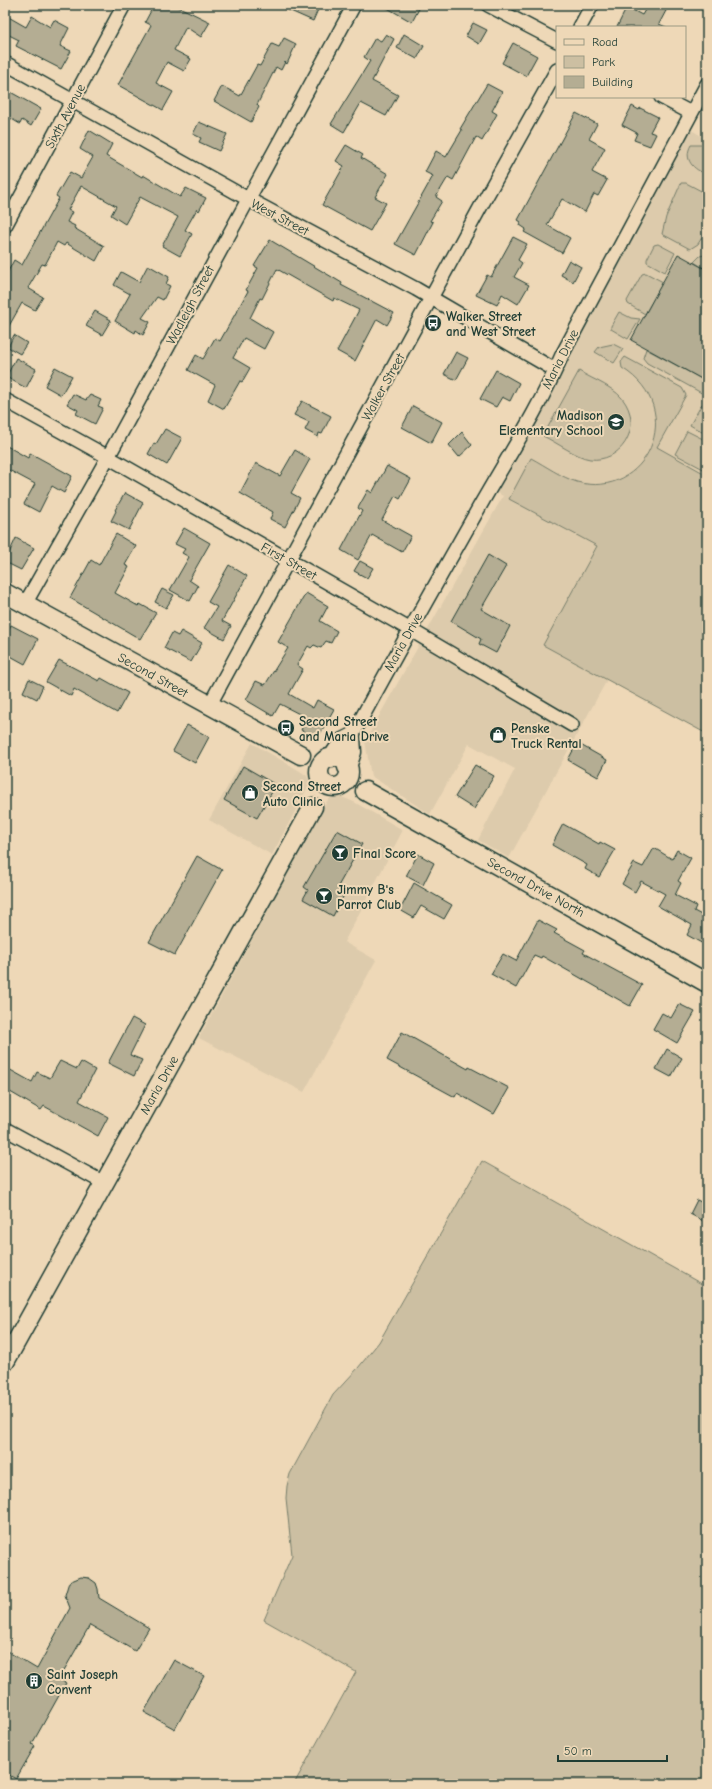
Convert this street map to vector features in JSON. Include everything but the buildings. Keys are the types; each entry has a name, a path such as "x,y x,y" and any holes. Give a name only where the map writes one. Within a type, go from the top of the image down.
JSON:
{"street":[{"name":"Sixth Avenue","path":"5,226 124,5"},
{"name":"Wadleigh Street","path":"25,604 108,456 354,5"},
{"path":"488,5 556,40"},
{"path":"581,26 592,5"},
{"name":"West Street","path":"5,63 248,200 432,298 555,370"},
{"name":"Walker Street","path":"209,706 289,562 502,167 556,72"},
{"name":"Maria Drive","path":"351,738 409,629 519,437 707,84"},
{"path":"663,98 691,113"},
{"name":"First Street","path":"5,400 108,456 289,562 409,629 572,725"},
{"name":"Second Street","path":"5,593 301,755"},
{"path":"329,781 321,765 339,763 352,752 351,738"},
{"path":"316,754 339,763 360,781 365,791 354,792 329,781 308,765 301,755 316,754"},
{"path":"329,781 346,780 339,763"},
{"name":"Maria Drive","path":"5,1362 313,807 313,797 329,781"},
{"name":"Second Drive North","path":"365,791 707,983"},
{"path":"5,1129 104,1183"}],"shaded area":[{"name":"Madison Elementary School","path":"684,126 707,139 707,734 607,680 509,858 478,840 515,769 469,744 430,814 371,776 365,741 503,496 490,488"},
{"path":"252,743 300,771 307,776 310,783 272,855 209,820"},
{"path":"333,796 342,797 354,802 403,830 344,942 376,960 304,1092 199,1038 327,801"}],"green space":[{"path":"691,145 701,145 707,149 707,174 697,170 691,163 688,155"},
{"path":"681,183 686,183 707,194 707,229 698,244 690,249 662,234 666,217"},
{"path":"658,244 675,253 665,272 647,262 654,245"},
{"path":"700,256 707,256 707,270 694,262"},
{"path":"646,273 663,282 645,314 628,304 627,301 642,274"},
{"path":"619,312 631,318 640,319 628,339 611,329 611,326"},
{"path":"613,344 623,349 614,363 595,352 599,347"},
{"path":"646,349 707,382 707,396 647,363 643,358"},
{"path":"625,357 682,388 686,395 657,447 707,475 707,734 543,645 597,546 509,499 531,458 571,480 601,484 623,478 639,465 650,448 655,427 653,406 642,385 622,368 621,362"},
{"path":"579,371 617,393 626,404 630,414 631,424 625,443 619,450 610,456 601,459 584,458 543,436"},
{"path":"702,404 707,407 707,435 690,425"},
{"path":"687,431 707,441 707,471 675,454"},
{"path":"482,1161 707,1287 707,1784 294,1784 356,1672 264,1620 292,1555 286,1498 290,1474 333,1395 379,1342"}],"place":[{"name":"Walker Street and West Street","path":"433,323"},
{"name":"Madison Elementary School","path":"616,422"},
{"name":"Second Street and Maria Drive","path":"286,728"},
{"name":"Penske Truck Rental","path":"498,735"},
{"name":"Second Street Auto Clinic","path":"250,793"},
{"name":"Final Score","path":"340,853"},
{"name":"Jimmy B's Parrot Club","path":"324,896"},
{"name":"Saint Joseph Convent","path":"34,1681"}]}
